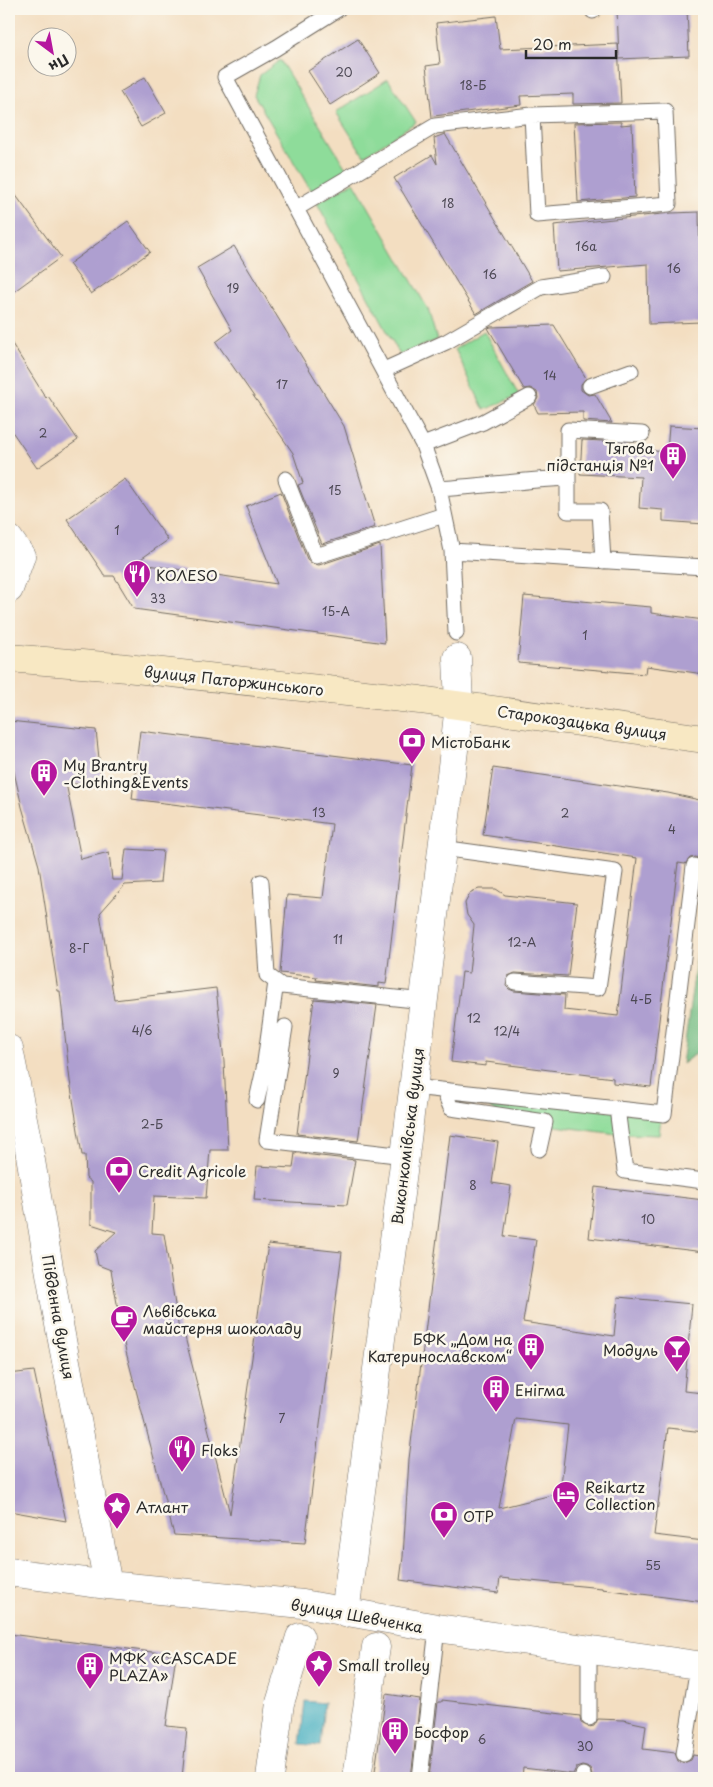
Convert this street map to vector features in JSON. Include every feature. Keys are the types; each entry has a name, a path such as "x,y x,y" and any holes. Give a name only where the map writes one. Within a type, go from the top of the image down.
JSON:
{"street":[{"path":"9,539 21,556 9,589"},
{"name":"Виконкомівська вулиця","path":"345,1613 414,1087 459,705 456,646"},
{"name":"вулиця Паторжинського","path":"9,658 127,668 459,705"},
{"name":"Старокозацька вулиця","path":"459,705 704,739"},
{"name":"Південна вулиця","path":"9,1049 30,1148 57,1312 108,1585"},
{"name":"вулиця Шевченка","path":"9,1572 108,1585 302,1604 437,1628 701,1666"},
{"path":"270,1778 280,1703 300,1636"},
{"path":"357,1778 376,1647"}],"lane":[{"path":"338,9 225,77 423,445 439,489 452,551 456,646"},
{"path":"297,208 435,126 532,114 665,111 669,204 537,215 532,114"},
{"path":"384,370 446,342 541,287 604,277"},
{"path":"590,386 631,371"},
{"path":"423,445 483,422 529,397"},
{"path":"603,561 600,511 568,511 568,430 642,434"},
{"path":"439,489 568,478"},
{"path":"286,479 316,556 444,515"},
{"path":"452,551 704,567"},
{"path":"442,848 615,872 598,988 515,982"},
{"path":"414,1087 664,1114 694,866"},
{"path":"261,882 267,975 276,982 282,986 424,1001"},
{"path":"257,1100 264,1069 276,982"},
{"path":"285,1026 268,1140 405,1156"},
{"path":"444,1091 451,1108 545,1122 539,1149"},
{"path":"617,1108 625,1171 704,1181"},
{"path":"420,1778 437,1628"},
{"path":"589,1649 590,1718"},
{"path":"684,1754 701,1666"}],"green space":[{"path":"280,60 347,170 311,191 254,95 260,75"},
{"path":"388,79 416,122 364,156 336,112"},
{"path":"354,182 428,309 437,340 400,355 317,203"},
{"path":"484,331 519,395 484,410 455,349"},
{"path":"701,925 704,925 704,1047 682,1064"},
{"path":"478,1096 614,1111 617,1134 548,1125 493,1111"},
{"path":"622,1112 661,1117 659,1135 625,1134"}],"water":[{"path":"305,1701 324,1703 320,1746 300,1744"}],"building":[{"path":"617,9 687,9 689,56 619,59"},
{"path":"496,16 500,49 618,44 621,103 573,104 573,94 520,96 521,105 432,117 426,66 440,64 436,23"},
{"path":"358,39 380,73 330,105 308,71"},
{"path":"145,77 166,113 141,127 120,92"},
{"path":"621,122 621,125 632,124 635,197 578,202 574,123"},
{"path":"445,134 532,281 476,314 394,178 432,155 437,164 434,138"},
{"path":"9,186 61,257 9,295"},
{"path":"699,212 701,322 649,324 648,264 557,271 554,225"},
{"path":"128,221 150,252 91,294 69,264"},
{"path":"234,246 344,426 375,527 322,544 298,485 303,483 293,453 216,342 232,330 197,268"},
{"path":"554,325 586,378 581,384 581,390 588,395 595,394 612,423 583,421 583,412 538,413 534,405 538,398 537,392 530,388 524,389 488,328"},
{"path":"9,339 46,398 48,396 78,440 37,468 9,427"},
{"name":"Тягова підстанція №1","path":"669,426 704,428 704,524 663,521 663,510 639,508 641,477 580,474 582,440 624,442 628,449 667,452"},
{"path":"125,479 168,540 135,563 277,584 246,506 281,492 310,563 319,565 380,545 385,643 134,609 114,576 105,576 67,519"},
{"path":"524,596 651,607 651,613 704,620 704,674 646,666 645,674 518,663"},
{"path":"9,721 96,730 102,787 66,783 81,859 109,852 112,880 122,880 126,849 163,851 160,883 125,885 100,913 114,1000 216,988 224,1061 228,1150 210,1150 206,1198 154,1196 152,1233 164,1234 180,1337 185,1337 230,1514 268,1244 342,1252 305,1543 174,1535 125,1348 111,1270 98,1265 95,1251 116,1232 91,1224 91,1182 86,1178 85,1155 82,1155 70,1081 60,991 58,991 39,866 22,807 9,750"},
{"path":"140,731 412,765 386,984 379,983 379,987 316,980 317,977 280,973 287,895 323,898 332,824 132,799"},
{"path":"493,768 668,793 704,801 704,867 700,859 696,857 690,858 685,864 678,863 651,1087 613,1083 613,1078 486,1062 486,1066 451,1062 462,972 469,973 474,925 467,915 465,903 471,892 479,889 496,889 505,895 577,903 568,976 515,973 508,976 506,986 514,991 565,995 564,1010 618,1016 637,858 483,835"},
{"path":"314,999 377,1005 358,1141 297,1134"},
{"path":"450,1135 498,1142 492,1183 511,1186 504,1236 536,1240 523,1322 614,1336 618,1297 692,1304 684,1391 704,1393 704,1432 668,1428 654,1535 704,1541 704,1602 602,1588 500,1578 498,1593 400,1580 409,1459","holes":["516,1419 568,1425 560,1493 499,1508"]},
{"path":"295,1153 355,1160 347,1205 254,1200 257,1166 293,1168"},
{"path":"595,1187 704,1200 704,1252 589,1238"},
{"path":"34,1371 66,1521 9,1511 9,1374"},
{"name":"МФК «CASCADE PLAZA»","path":"9,1634 176,1655 166,1726 187,1728 182,1778 9,1778"},
{"path":"386,1694 420,1699 411,1778 374,1778"},
{"path":"442,1700 580,1716 581,1723 589,1727 594,1726 598,1719 623,1720 646,1725 643,1749 675,1753 678,1761 683,1763 691,1760 693,1755 704,1757 704,1778 607,1778 592,1776 590,1768 582,1766 576,1768 573,1774 523,1768 522,1778 429,1778 438,1702 442,1702"}],"place":[{"name":"Тягова підстанція №1","path":"673,480"},
{"name":"КОЛЕSO","path":"137,598"},
{"name":"МістоБанк","path":"412,765"},
{"name":"My Brantry -Clothing&Events","path":"44,797"},
{"name":"Credit Agricole","path":"119,1194"},
{"name":"Львівська майстерня шоколаду","path":"124,1343"},
{"name":"БФК „Дом на Катеринославском“","path":"531,1371"},
{"name":"Модуль","path":"677,1373"},
{"name":"Енігма","path":"496,1413"},
{"name":"Floks","path":"182,1473"},
{"name":"Reikartz Collection","path":"566,1519"},
{"name":"Атлант","path":"117,1530"},
{"name":"OTP","path":"444,1539"},
{"name":"Small trolley","path":"319,1688"},
{"name":"МФК «CASCADE PLAZA»","path":"90,1690"},
{"name":"Босфор","path":"395,1755"}]}
